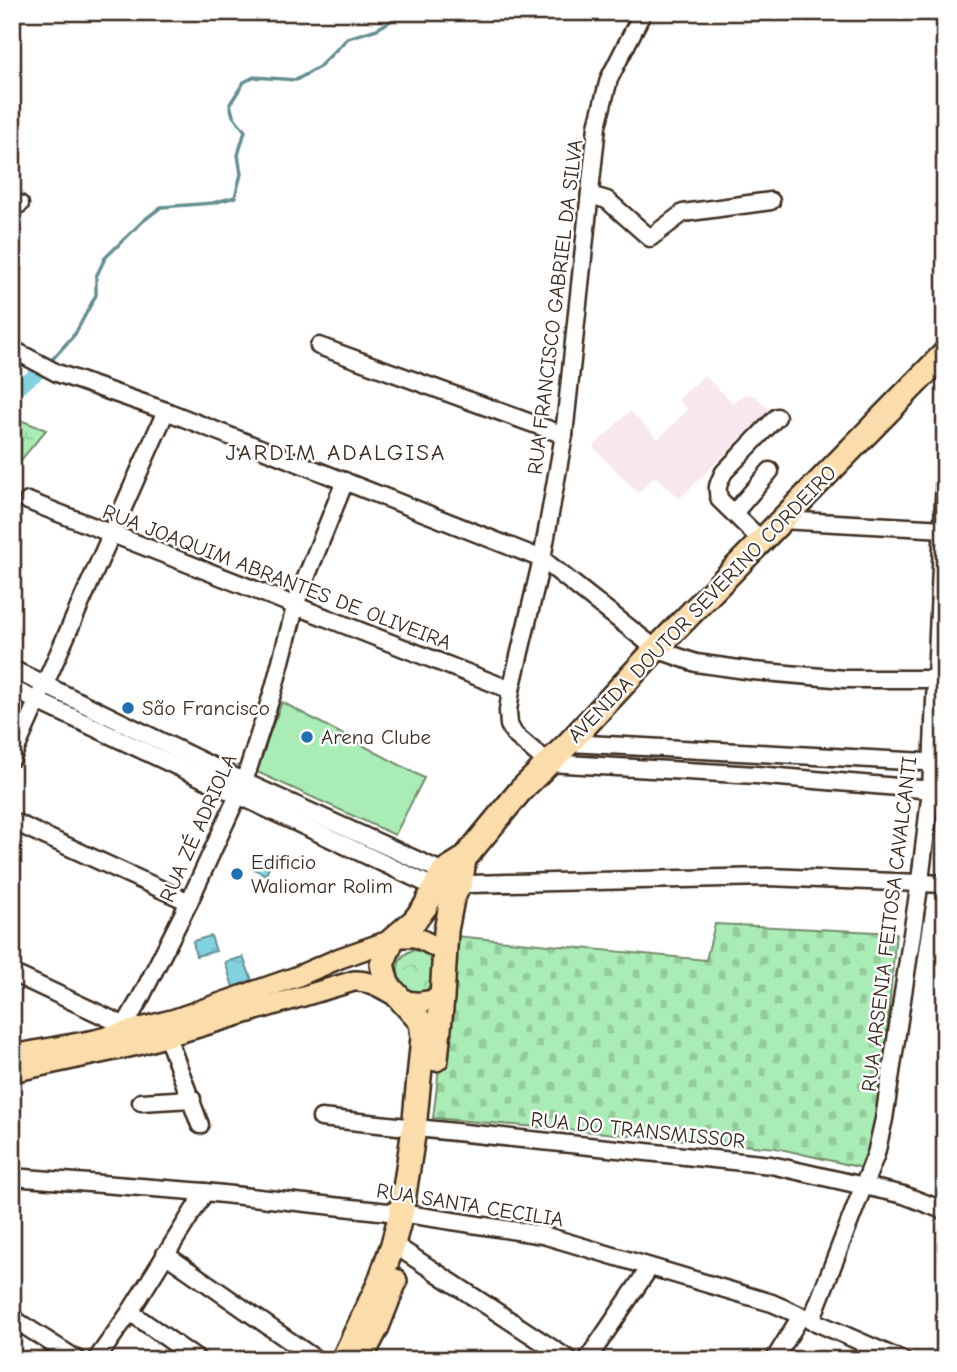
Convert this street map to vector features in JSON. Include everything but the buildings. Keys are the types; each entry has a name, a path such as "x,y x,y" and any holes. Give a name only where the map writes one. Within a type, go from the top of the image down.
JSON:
{"highway":[{"name":"AVENIDA DOUTOR SEVERINO CORDEIRO","path":"391,940 414,922 521,790 945,353"},
{"name":"AVENIDA DOUTOR SEVERINO CORDEIRO","path":"444,951 452,899 451,875"},
{"path":"391,940 384,957 383,971 387,984 421,1022 422,1129"},
{"path":"360,1360 377,1327 408,1214 442,998 444,951"},
{"path":"343,1360 400,1247"}],"main road":[{"path":"12,1055 94,1040 129,1028 175,1019 409,935 444,951"},
{"path":"12,1072 167,1036 354,981 371,982 400,998 415,1002 442,998"}],"street":[{"name":"RUA FRANCISCO GABRIEL DA SILVA","path":"548,763 515,735 509,725 508,711 542,559 564,435 597,126 609,79 643,12"},
{"path":"590,195 607,200 650,238 682,213 771,201"},
{"path":"319,346 564,435"},
{"path":"12,349 57,373 166,411 542,559 656,649 696,663 753,671 845,679 940,679"},
{"path":"12,758 166,411"},
{"path":"761,540 720,500 717,494 718,482 724,472 776,417"},
{"path":"734,513 770,471"},
{"name":"RUA ARSENIA FEITOSA CAVALCANTI","path":"774,1360 806,1319 876,1154 884,1119 920,881 938,791 945,477"},
{"name":"RUA ZÉ ADRIOLA","path":"129,1028 141,997 241,789 274,688 295,607 345,481"},
{"name":"RUA JOAQUIM ABRANTES DE OLIVEIRA","path":"28,501 511,690"},
{"path":"781,520 944,529"},
{"path":"12,669 46,684 241,789"},
{"path":"12,689 241,789 451,875 483,885 768,877 945,884"},
{"path":"569,743 939,763"},
{"path":"548,763 756,775 938,791"},
{"path":"12,821 189,902"},
{"path":"12,973 129,1028"},
{"path":"167,1036 200,1125"},
{"path":"141,1102 192,1100"},
{"name":"RUA DO TRANSMISSOR","path":"321,1118 771,1165 904,1195 945,1211"},
{"name":"RUA SANTA CECILIA","path":"12,1177 205,1192 408,1214 543,1235 772,1304 902,1360"},
{"path":"96,1360 130,1312 205,1192"},
{"path":"400,1247 570,1360"},
{"path":"165,1254 317,1360"},
{"path":"587,1360 650,1267"},
{"path":"130,1312 198,1360"},
{"path":"12,1318 78,1360"}],"shaded area":[{"path":"704,375 734,404 744,394 755,396 770,410 679,499 654,477 638,493 593,447 630,411 658,439 688,410 678,400"}],"green space":[{"path":"12,417 46,430 12,471"},
{"name":"Arena Clube","path":"282,702 424,778 395,835 255,771"},
{"path":"715,924 896,933 876,1149 867,1169 776,1148 433,1118 455,936 706,960"},
{"path":"413,950 424,952 433,967 432,979 423,995 409,994 399,976 401,958"}],"water":[{"path":"260,855 271,860 266,875 254,869"},
{"path":"211,936 216,951 196,956 193,941"},
{"path":"243,957 252,980 233,987 225,962"}],"waterway":[{"path":"49,363 75,334 96,295 96,277 105,258 143,221 161,207 213,203 235,197 241,174 238,155 245,131 233,116 230,104 244,82 254,77 296,80 319,67 348,38 377,29 406,12"},
{"path":"941,12 945,16"},
{"path":"12,392 39,372"}],"place":[{"name":"São Francisco","path":"128,708"},
{"name":"Arena Clube","path":"307,737"},
{"name":"Edificio Waliomar Rolim","path":"237,874"}],"district":[{"name":"JARDIM ADALGISA","path":"336,452"}]}
